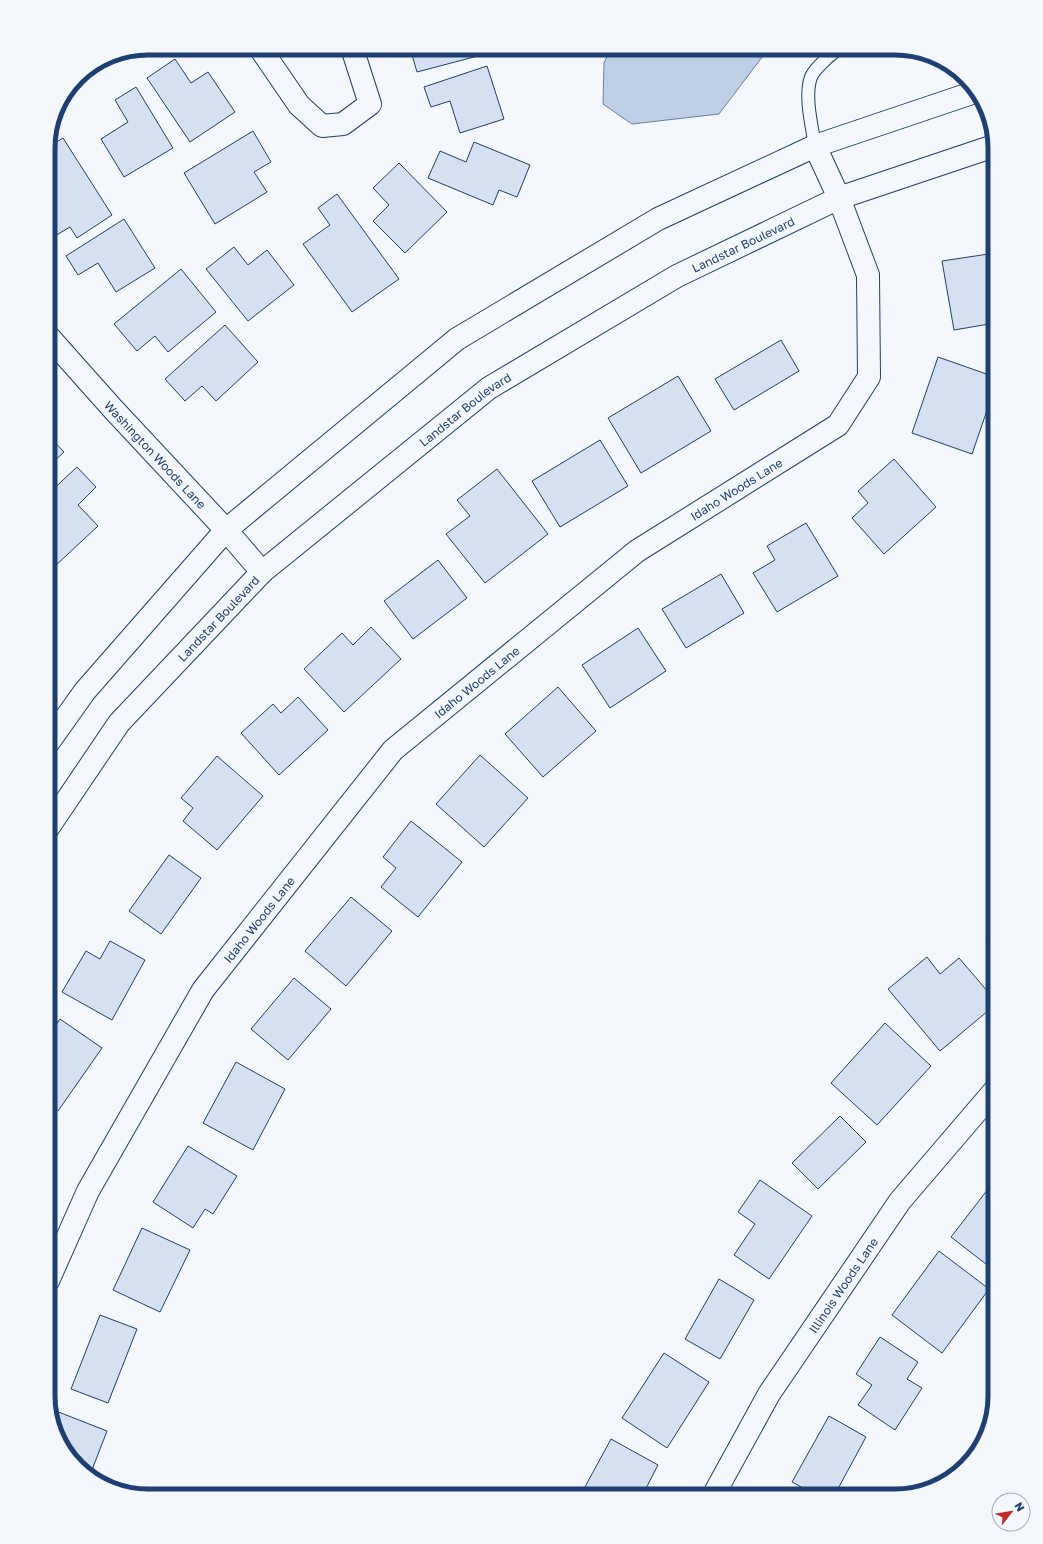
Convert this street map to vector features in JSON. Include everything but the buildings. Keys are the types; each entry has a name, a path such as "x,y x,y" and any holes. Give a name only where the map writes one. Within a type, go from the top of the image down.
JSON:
{"street":[{"path":"265,55 299,105 322,126 343,124 370,104 354,55"},
{"path":"55,733 85,691 226,530 456,339 658,219 815,146 970,94"},
{"name":"Idaho Woods Lane","path":"55,1265 88,1191 203,990 394,750 636,551 838,425 869,377 868,275 839,198 815,146"},
{"name":"Landstar Boulevard","path":"55,818 119,723 262,572 489,388 677,276 839,198 988,148"},
{"name":"Washington Woods Lane","path":"55,344 113,409 226,530 262,572"},
{"name":"Illinois Woods Lane","path":"717,1489 769,1394 900,1201 988,1098"}],"lane":[{"path":"815,146 808,103 811,76 832,55"}],"water":[{"path":"608,55 764,55 719,114 632,124 603,104 604,63"}]}
